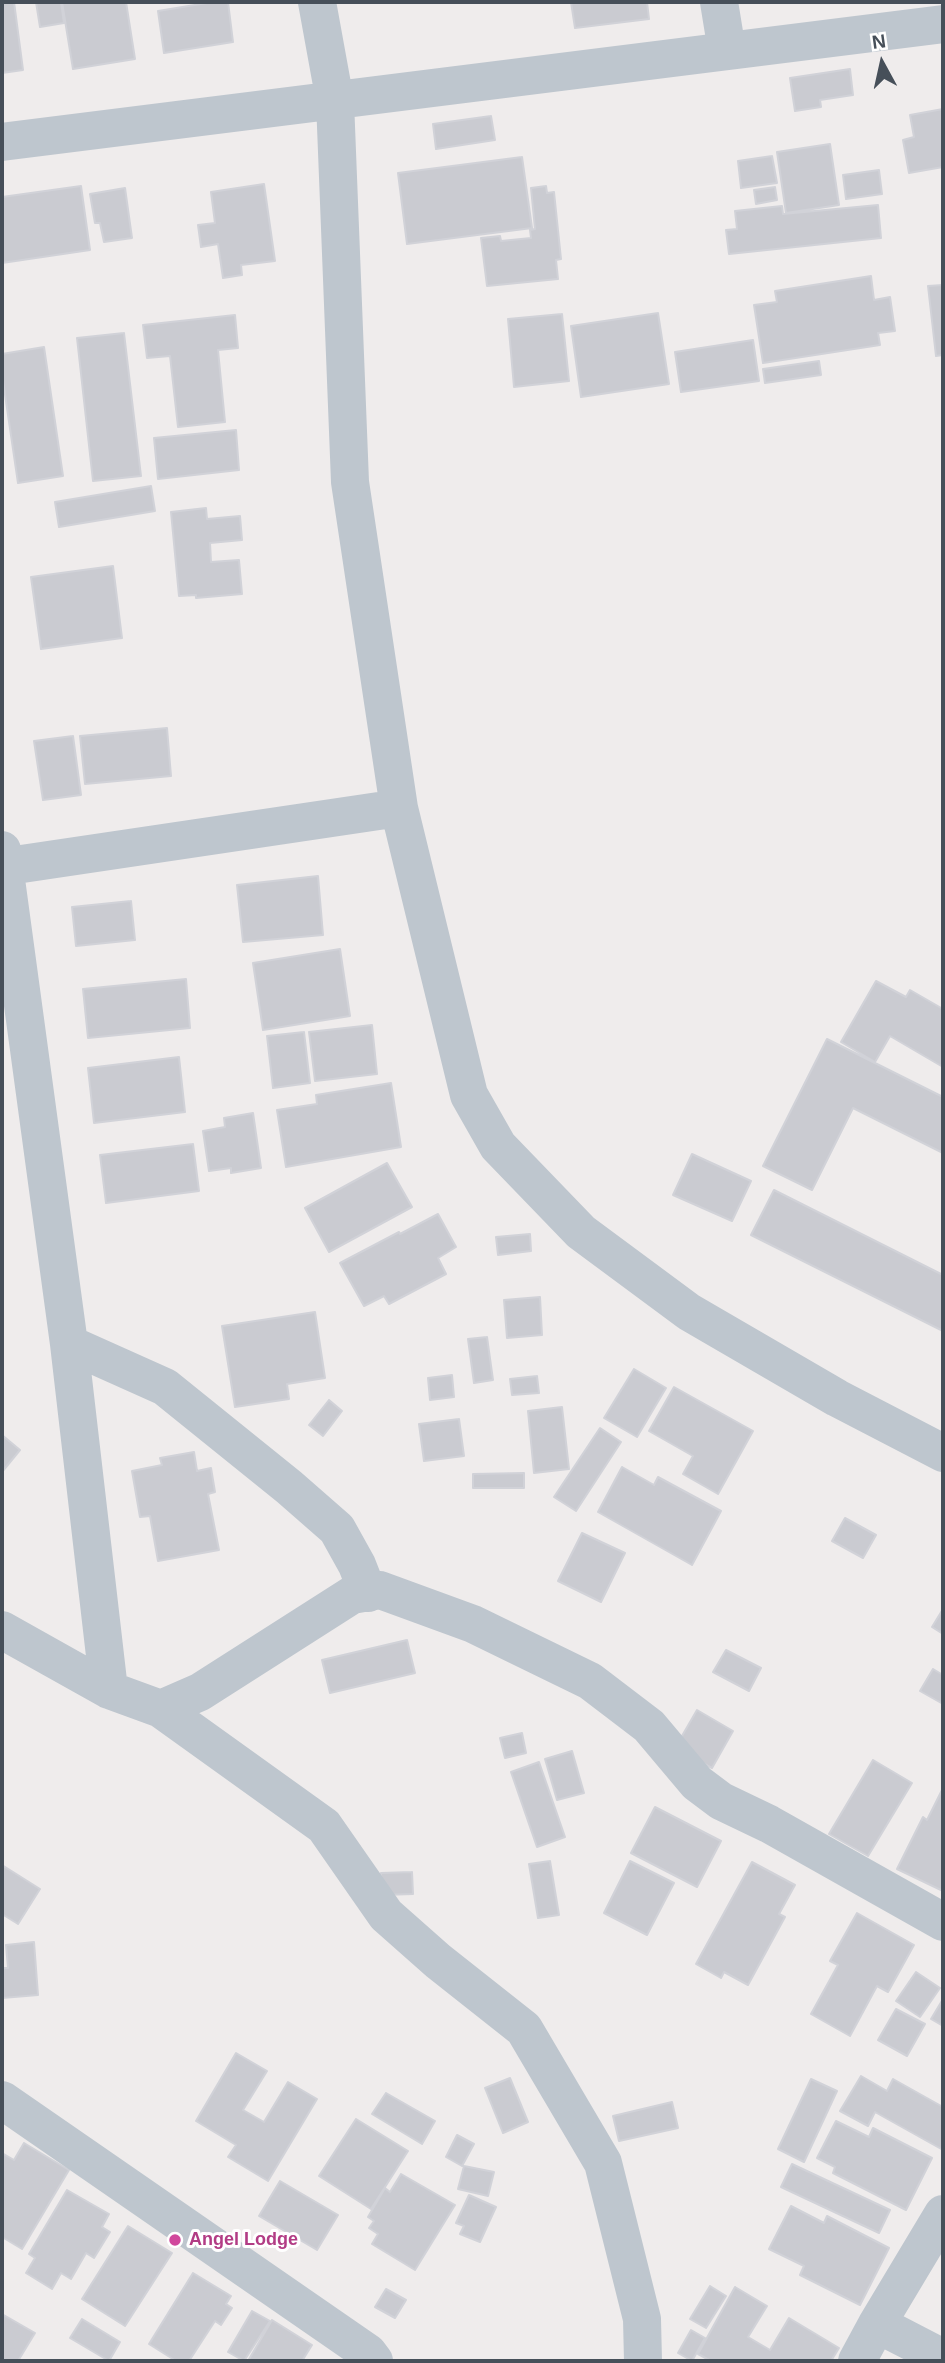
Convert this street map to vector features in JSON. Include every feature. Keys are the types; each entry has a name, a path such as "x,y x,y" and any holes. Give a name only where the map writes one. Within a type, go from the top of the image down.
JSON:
{"street":[{"path":"317,2 335,101 350,482 399,808 469,1095 498,1146 581,1231 688,1312 836,1398 943,1453"},
{"path":"719,2 727,51"},
{"path":"2,142 943,24"},
{"path":"109,1690 69,1344 2,861 399,808"},
{"path":"69,1344 165,1387 289,1487 337,1530 357,1565 368,1593"},
{"path":"160,1709 200,1692 352,1595 380,1590 473,1624 590,1681 649,1726 697,1783 721,1801 769,1824 943,1922"},
{"path":"2,1630 109,1690 160,1709 324,1826 386,1915 438,1961 524,2029 603,2163 642,2319 643,2361"},
{"path":"2,2100 368,2358"},
{"path":"857,2361 943,2214"},
{"path":"877,2324 943,2358"}],"building":[{"path":"2,2 14,2 23,70 2,73"},
{"path":"36,2 61,2 64,23 40,27"},
{"path":"62,2 126,2 135,59 73,69"},
{"path":"228,2 233,42 164,53 158,11"},
{"path":"571,2 647,2 649,19 575,28"},
{"path":"850,69 853,95 820,100 821,107 795,111 790,78"},
{"path":"943,109 943,167 909,173 903,140 914,137 910,115"},
{"path":"491,116 495,140 436,149 433,124"},
{"path":"830,144 839,205 786,213 777,152"},
{"path":"772,156 777,183 741,188 738,161"},
{"path":"522,157 532,228 407,244 398,173"},
{"path":"879,170 882,194 846,199 843,175"},
{"path":"264,184 275,261 241,265 242,275 223,278 218,244 201,247 198,225 215,223 211,192"},
{"path":"81,186 90,250 2,263 2,197"},
{"path":"546,186 547,193 554,192 561,259 556,260 558,279 487,286 481,238 500,236 501,241 531,238 530,230 535,229 531,188"},
{"path":"775,187 777,200 756,204 754,190"},
{"path":"125,188 132,238 104,242 100,223 95,223 90,194"},
{"path":"878,205 881,238 729,254 726,230 737,229 735,211 782,206 783,214"},
{"path":"871,276 874,300 890,297 895,331 878,333 880,345 763,363 754,305 777,302 775,291"},
{"path":"943,285 943,355 936,356 928,286"},
{"path":"658,313 669,384 581,397 571,326"},
{"path":"562,314 569,381 514,387 508,319"},
{"path":"235,315 238,348 218,350 225,422 178,427 170,356 147,358 143,325"},
{"path":"124,333 141,476 93,481 77,338"},
{"path":"753,340 759,381 681,392 675,352"},
{"path":"44,347 63,476 18,483 2,374 2,354"},
{"path":"819,361 821,375 765,383 763,369"},
{"path":"236,430 239,470 158,479 154,438"},
{"path":"151,486 155,511 59,527 55,502"},
{"path":"206,508 207,519 240,516 242,540 210,543 211,562 239,560 242,594 196,598 196,595 179,596 171,512"},
{"path":"113,566 122,638 41,649 31,577"},
{"path":"167,728 171,776 85,784 80,736"},
{"path":"73,736 81,795 43,800 34,741"},
{"path":"318,876 323,935 243,942 237,885"},
{"path":"131,901 135,940 76,946 72,907"},
{"path":"340,949 350,1016 263,1030 253,963"},
{"path":"186,979 190,1028 88,1038 83,989"},
{"path":"876,981 906,997 910,990 943,1009 943,1067 890,1036 875,1062 841,1042"},
{"path":"372,1025 377,1074 315,1081 309,1032"},
{"path":"304,1032 310,1083 273,1088 267,1036"},
{"path":"827,1039 943,1097 943,1153 853,1108 812,1190 763,1166"},
{"path":"179,1057 185,1112 94,1123 88,1068"},
{"path":"391,1083 401,1147 286,1167 277,1110 317,1104 316,1095"},
{"path":"253,1113 261,1168 231,1173 231,1168 209,1171 203,1131 225,1127 224,1118"},
{"path":"193,1144 199,1191 106,1203 100,1155"},
{"path":"692,1154 751,1181 732,1221 673,1195"},
{"path":"387,1163 412,1207 329,1252 305,1208"},
{"path":"774,1190 943,1275 943,1331 751,1235"},
{"path":"438,1214 456,1247 438,1258 446,1274 389,1304 384,1296 364,1306 340,1263"},
{"path":"530,1234 531,1251 498,1255 496,1237"},
{"path":"540,1297 542,1335 507,1338 504,1300"},
{"path":"315,1312 325,1378 287,1384 289,1399 235,1407 222,1326"},
{"path":"487,1337 493,1380 474,1383 468,1339"},
{"path":"634,1369 666,1388 637,1437 604,1418"},
{"path":"452,1375 454,1397 430,1400 428,1378"},
{"path":"537,1376 539,1393 512,1395 510,1379"},
{"path":"674,1387 753,1431 718,1494 683,1474 693,1456 649,1431"},
{"path":"329,1400 342,1411 323,1436 309,1425"},
{"path":"562,1407 569,1469 534,1473 528,1411"},
{"path":"459,1419 464,1456 424,1461 419,1424"},
{"path":"600,1428 621,1442 576,1511 554,1497"},
{"path":"2,1435 20,1450 2,1472"},
{"path":"194,1452 197,1471 211,1468 215,1492 208,1494 219,1550 158,1561 150,1516 140,1517 132,1471 162,1465 160,1458"},
{"path":"622,1467 654,1485 658,1477 721,1511 692,1565 598,1512"},
{"path":"524,1473 524,1488 473,1488 473,1474"},
{"path":"845,1518 876,1535 863,1558 832,1541"},
{"path":"582,1533 625,1553 601,1602 558,1581"},
{"path":"943,1609 943,1634 932,1627"},
{"path":"407,1640 415,1673 330,1693 322,1660"},
{"path":"726,1650 761,1668 749,1691 713,1672"},
{"path":"933,1669 943,1675 943,1704 920,1691"},
{"path":"697,1710 733,1731 712,1768 675,1748"},
{"path":"522,1733 526,1753 505,1758 500,1738"},
{"path":"572,1751 584,1793 557,1800 545,1759"},
{"path":"873,1760 912,1783 868,1856 829,1834"},
{"path":"539,1762 565,1837 537,1847 511,1772"},
{"path":"943,1788 943,1891 897,1869 923,1817 927,1820"},
{"path":"655,1807 721,1841 697,1887 631,1853"},
{"path":"550,1861 559,1915 538,1918 529,1864"},
{"path":"630,1861 674,1883 647,1935 604,1913"},
{"path":"752,1862 795,1885 779,1914 785,1917 748,1985 724,1972 721,1978 696,1964"},
{"path":"2,1865 40,1889 18,1924 2,1914"},
{"path":"412,1872 413,1894 382,1895 381,1873"},
{"path":"857,1913 914,1945 888,1992 877,1986 850,2036 811,2014 838,1965 830,1961"},
{"path":"34,1942 38,1995 2,1998 2,1968 8,1968 6,1945"},
{"path":"916,1972 940,1988 920,2017 896,2001"},
{"path":"943,1999 943,2026 931,2019"},
{"path":"896,2009 925,2024 907,2056 878,2040"},
{"path":"236,2053 267,2071 243,2110 264,2122 288,2082 317,2099 268,2181 228,2157 236,2145 196,2121"},
{"path":"861,2076 887,2091 893,2079 943,2107 943,2150 875,2112 868,2126 840,2111"},
{"path":"510,2078 528,2122 503,2133 485,2088"},
{"path":"811,2079 837,2091 804,2162 778,2149"},
{"path":"386,2093 435,2121 422,2144 372,2114"},
{"path":"672,2102 678,2128 619,2141 613,2116"},
{"path":"356,2119 408,2151 371,2209 319,2176"},
{"path":"836,2121 869,2137 873,2128 932,2158 906,2210 833,2173 835,2167 817,2158"},
{"path":"457,2135 474,2144 462,2166 446,2157"},
{"path":"24,2143 69,2170 22,2249 2,2237 2,2153 14,2160"},
{"path":"792,2164 890,2210 879,2233 781,2187"},
{"path":"464,2166 494,2172 488,2196 458,2189"},
{"path":"401,2174 455,2205 415,2270 372,2244 378,2234 369,2228 374,2221 368,2217 385,2188 390,2192"},
{"path":"280,2181 338,2215 317,2250 259,2216"},
{"path":"67,2190 109,2214 102,2227 110,2232 94,2258 86,2253 71,2279 61,2273 52,2289 26,2273 35,2258 29,2254"},
{"path":"469,2195 496,2207 480,2242 460,2234 464,2226 456,2223"},
{"path":"791,2206 824,2223 827,2216 889,2248 860,2305 800,2275 804,2266 769,2249"},
{"path":"128,2226 172,2253 125,2326 82,2299"},
{"path":"193,2273 231,2296 226,2304 232,2308 221,2325 215,2321 189,2361 176,2361 149,2344"},
{"path":"710,2286 726,2296 706,2328 690,2319"},
{"path":"735,2287 767,2306 748,2337 770,2350 789,2318 839,2348 831,2361 711,2361 698,2354"},
{"path":"386,2289 406,2300 395,2318 375,2307"},
{"path":"252,2311 270,2321 244,2361 228,2352"},
{"path":"2,2314 35,2333 18,2361 2,2361"},
{"path":"82,2319 120,2342 109,2361 70,2338"},
{"path":"272,2320 312,2345 302,2361 248,2361"},
{"path":"691,2330 705,2338 692,2361 678,2353"}],"place":[{"name":"Angel Lodge","path":"175,2240"}]}
